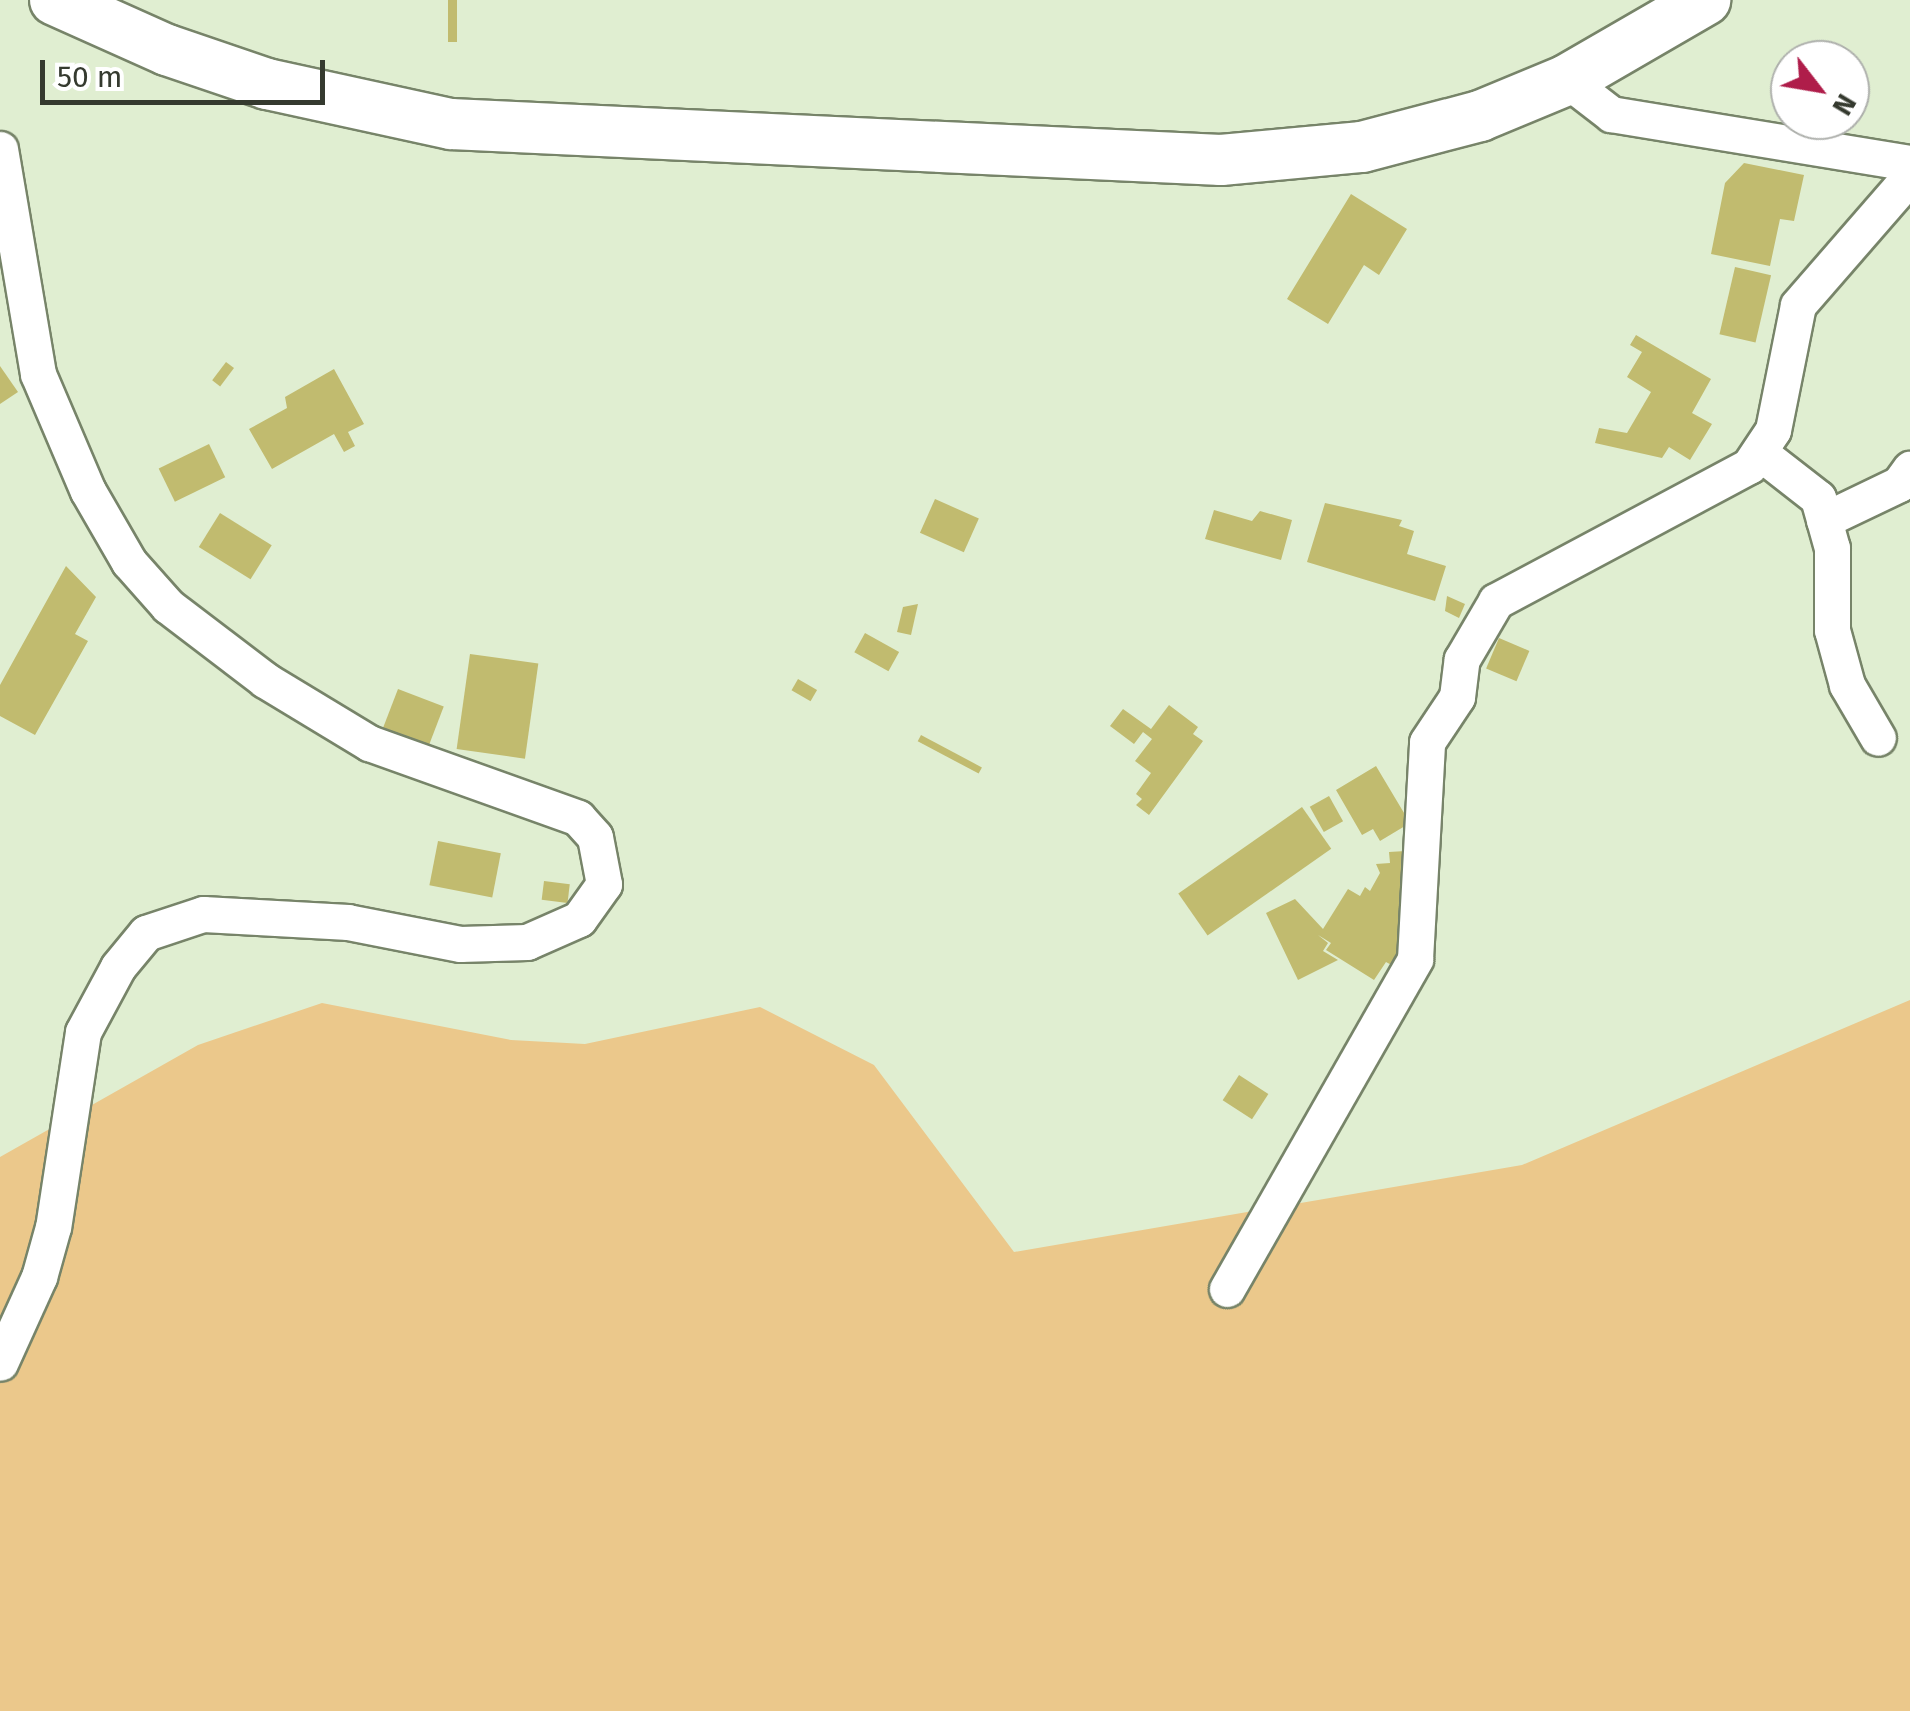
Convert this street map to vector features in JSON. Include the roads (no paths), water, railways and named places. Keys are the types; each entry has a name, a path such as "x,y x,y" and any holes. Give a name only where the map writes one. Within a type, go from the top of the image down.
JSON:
{"street":[{"path":"55,0 167,50 267,84 451,124 1221,160 1362,146 1480,116 1567,80 1705,0"},
{"path":"1567,80 1611,114 1910,163"},
{"path":"0,149 38,374 88,491 129,562 168,606 265,680 369,743 578,818 595,837 604,884 579,920 528,942 460,944 348,922 204,914 146,933 118,966 83,1032 53,1227 39,1277 0,1363"},
{"path":"1227,1289 1415,959 1427,742 1457,697 1462,659 1496,601 1749,466 1773,430 1798,305 1910,176"},
{"path":"1759,452 1818,498 1832,548 1832,630 1847,685 1878,738"},
{"path":"1824,520 1899,484 1910,468"}]}
